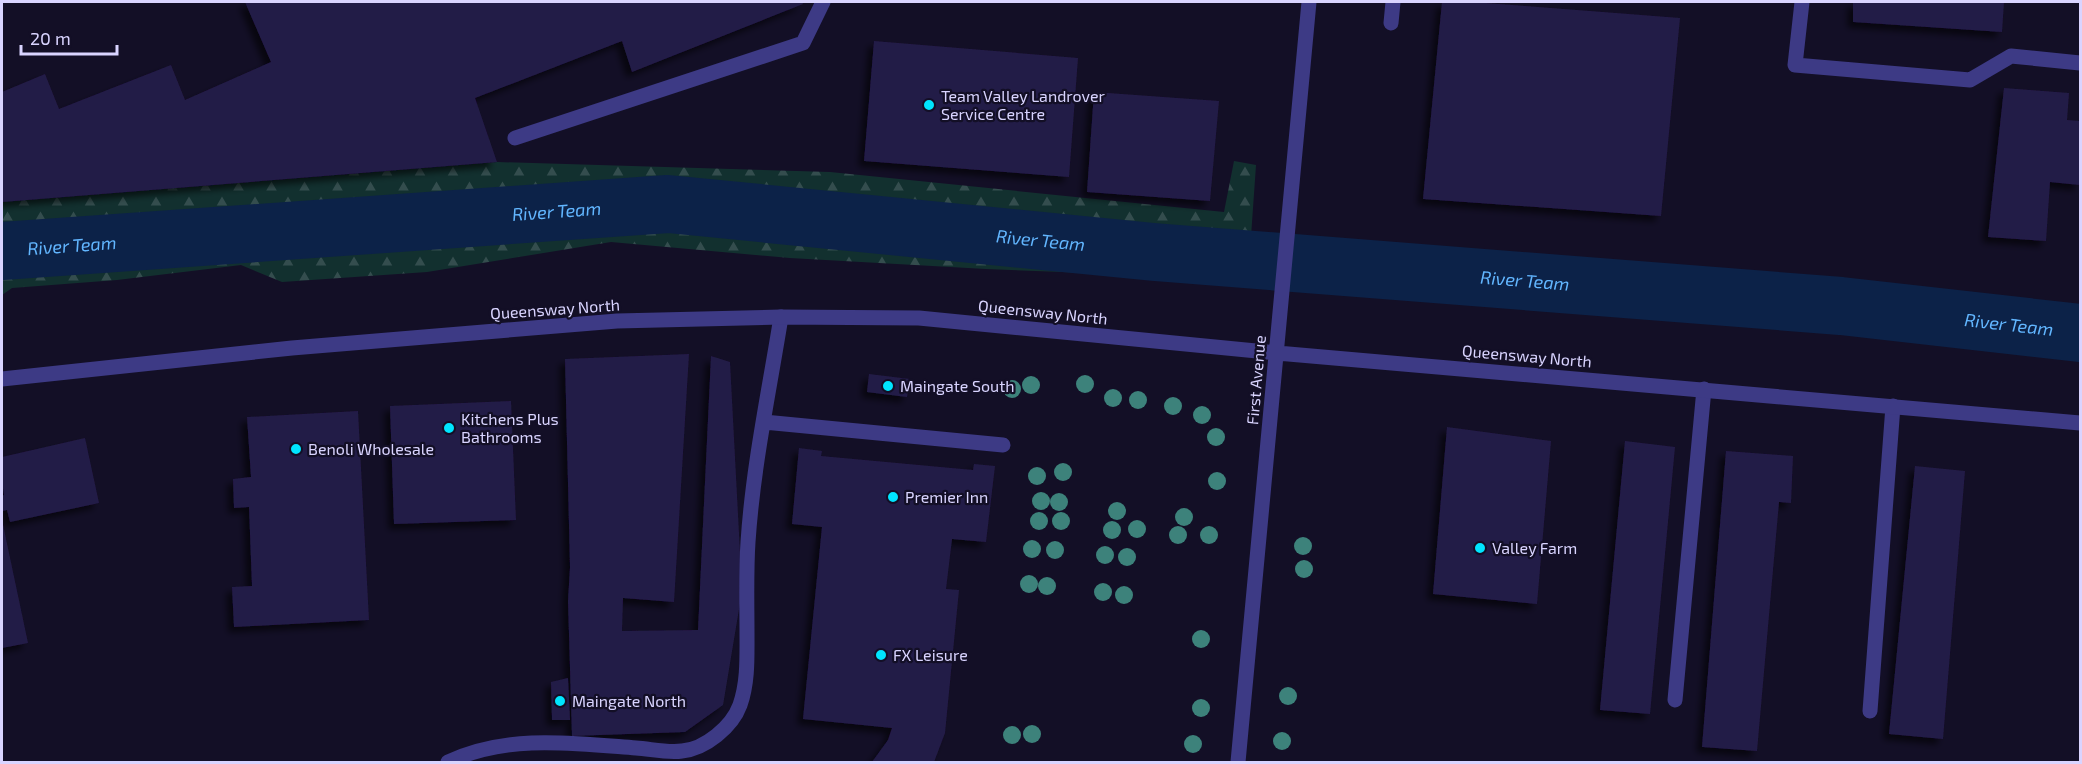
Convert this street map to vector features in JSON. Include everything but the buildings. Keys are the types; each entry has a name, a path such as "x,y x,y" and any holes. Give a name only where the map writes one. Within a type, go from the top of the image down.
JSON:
{"street":[{"path":"516,138 803,43 824,2"},
{"name":"First Avenue","path":"1238,762 1309,2"},
{"path":"1391,23 1393,2"},
{"path":"1802,2 1795,65 1970,80 2011,56 2080,63"},
{"path":"448,762 491,747 514,744 567,743 684,752 713,738 728,725 739,708 747,668 748,535 754,476 781,317"},
{"name":"Queensway North","path":"2,379 292,348 617,321 781,317 919,318 1277,353 2080,423"},
{"path":"1675,700 1704,389"},
{"path":"1870,711 1893,406"},
{"path":"764,422 1003,445"}],"green space":[{"path":"1234,161 1256,165 1248,279 986,269 790,258 611,242 427,272 282,282 241,265 117,280 12,288 2,295 2,202 497,162 830,172 1224,212"}],"waterway":[{"name":"River Team","path":"2,251 668,204 1154,252 1841,306 2080,333"}],"place":[{"name":"Team Valley Landrover Service Centre","path":"929,105"},
{"name":"Maingate South","path":"888,386"},
{"name":"Kitchens Plus Bathrooms","path":"449,428"},
{"name":"Benoli Wholesale","path":"296,449"},
{"name":"Premier Inn","path":"893,497"},
{"name":"Valley Farm","path":"1480,548"},
{"name":"FX Leisure","path":"881,655"},
{"name":"Maingate North","path":"560,701"}]}
